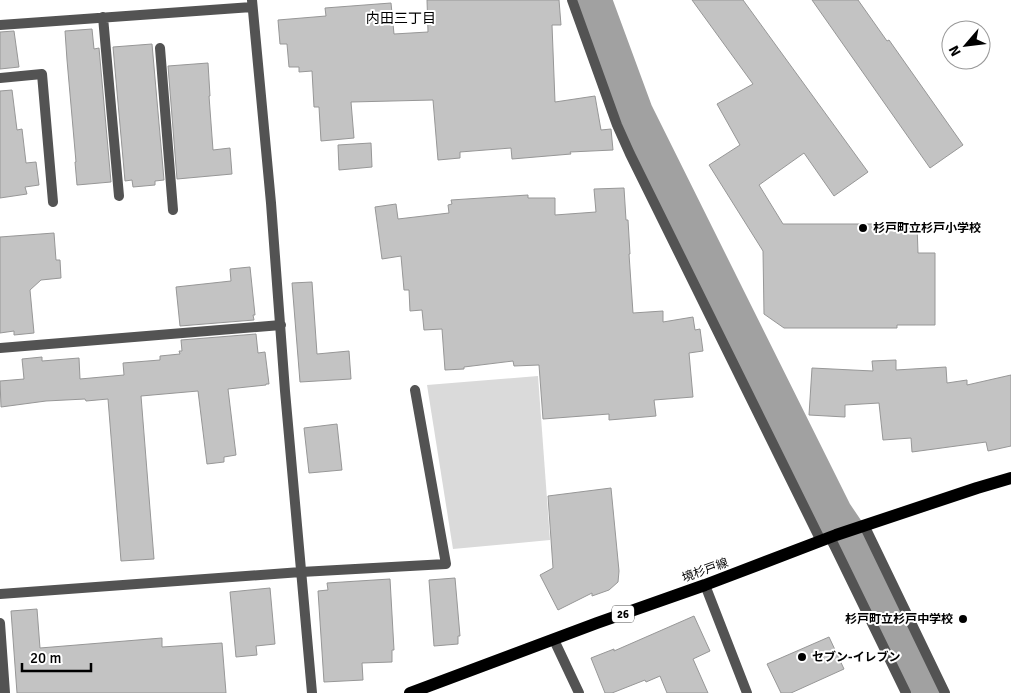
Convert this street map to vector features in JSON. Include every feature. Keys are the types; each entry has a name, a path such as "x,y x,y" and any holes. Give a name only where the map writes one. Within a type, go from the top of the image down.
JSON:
{"main road":[{"name":"境杉戸線","path":"410,693 859,527 1011,478"}],"street":[{"path":"572,0 623,139 829,538 906,693"},
{"path":"0,25 252,3 271,203 312,693"},
{"path":"103,17 119,196"},
{"path":"160,48 174,210"},
{"path":"0,78 42,74 53,202"},
{"path":"0,348 281,325"},
{"path":"0,594 301,572 446,564 415,390"},
{"path":"859,527 945,693"},
{"path":"705,585 747,693"},
{"path":"0,623 4,693"},
{"path":"554,640 579,693"}],"shaded area":[{"path":"538,376 550,540 453,549 427,385"}],"building":[{"path":"427,0 559,0 561,25 552,25 555,102 595,96 601,130 611,129 613,150 570,152 571,154 512,159 511,148 460,152 460,158 438,160 433,100 351,102 354,138 321,141 319,107 314,107 312,71 299,72 299,67 289,67 287,44 280,44 278,20 326,16 325,8 391,3 394,34 428,32"},
{"path":"692,0 743,0 868,172 834,196 804,153 759,185 783,224 917,224 918,253 935,253 935,325 897,325 897,328 784,328 764,314 763,251 709,165 740,145 717,104 753,84"},
{"path":"812,0 858,0 887,41 889,40 963,145 930,168"},
{"path":"92,29 94,49 99,48 111,182 77,185 65,31"},
{"path":"14,31 19,67 0,69 0,32"},
{"path":"152,44 164,180 155,181 155,185 133,187 132,180 125,181 113,47"},
{"path":"208,63 213,150 230,148 232,174 177,179 168,66"},
{"path":"12,90 17,130 22,129 26,163 36,162 39,185 25,187 27,194 0,198 0,91"},
{"path":"371,143 372,167 339,170 338,145"},
{"path":"624,188 626,220 628,220 633,313 663,311 663,322 693,317 695,330 700,329 703,351 689,353 693,397 654,400 656,416 609,420 609,414 543,419 539,365 514,366 513,361 464,367 464,369 445,370 442,329 424,330 422,310 410,311 409,290 404,290 401,256 382,259 375,207 396,204 398,219 449,213 448,205 452,204 451,200 528,195 528,198 555,198 555,215 596,212 594,189"},
{"path":"54,233 56,260 60,260 61,278 41,280 30,290 34,333 14,335 14,331 0,333 0,237"},
{"path":"250,267 254,320 180,326 176,287 231,281 230,269"},
{"path":"312,282 317,354 349,351 351,379 300,382 292,283"},
{"path":"256,334 258,353 265,352 269,384 228,389 236,455 224,457 224,462 207,464 198,391 141,396 154,559 121,561 108,399 46,401 1,407 0,381 24,379 22,359 42,357 42,361 79,358 80,379 124,375 123,363 160,360 160,356 180,354 179,351 182,351 181,340"},
{"path":"896,360 896,370 946,367 947,383 967,380 967,385 1011,375 1011,446 988,451 986,442 912,452 911,438 883,440 879,403 845,405 845,417 809,415 812,368 873,371 872,361"},
{"path":"337,424 342,470 309,473 304,428"},
{"path":"611,488 619,571 618,582 609,590 592,596 592,593 558,610 540,575 553,568 548,496"},
{"path":"455,578 460,636 458,636 458,644 434,646 429,580"},
{"path":"390,579 394,650 392,650 392,662 362,663 363,680 324,682 318,591 328,590 327,583"},
{"path":"270,588 275,644 256,646 257,655 236,657 230,592"},
{"path":"37,609 40,648 162,638 162,647 222,643 226,693 17,693 11,611"},
{"path":"694,616 710,651 693,659 708,693 667,693 660,676 612,693 605,693 591,658 614,649 614,651"},
{"path":"829,637 844,669 791,693 781,693 767,664"}],"waterway":[{"path":"591,0 633,114 832,514 859,554 926,693"}],"place":[{"name":"杉戸町立杉戸小学校","path":"863,228"},
{"name":"杉戸町立杉戸中学校","path":"963,619"},
{"name":"セブン-イレブン","path":"802,657"}],"district":[{"name":"内田三丁目","path":"401,18"}]}
